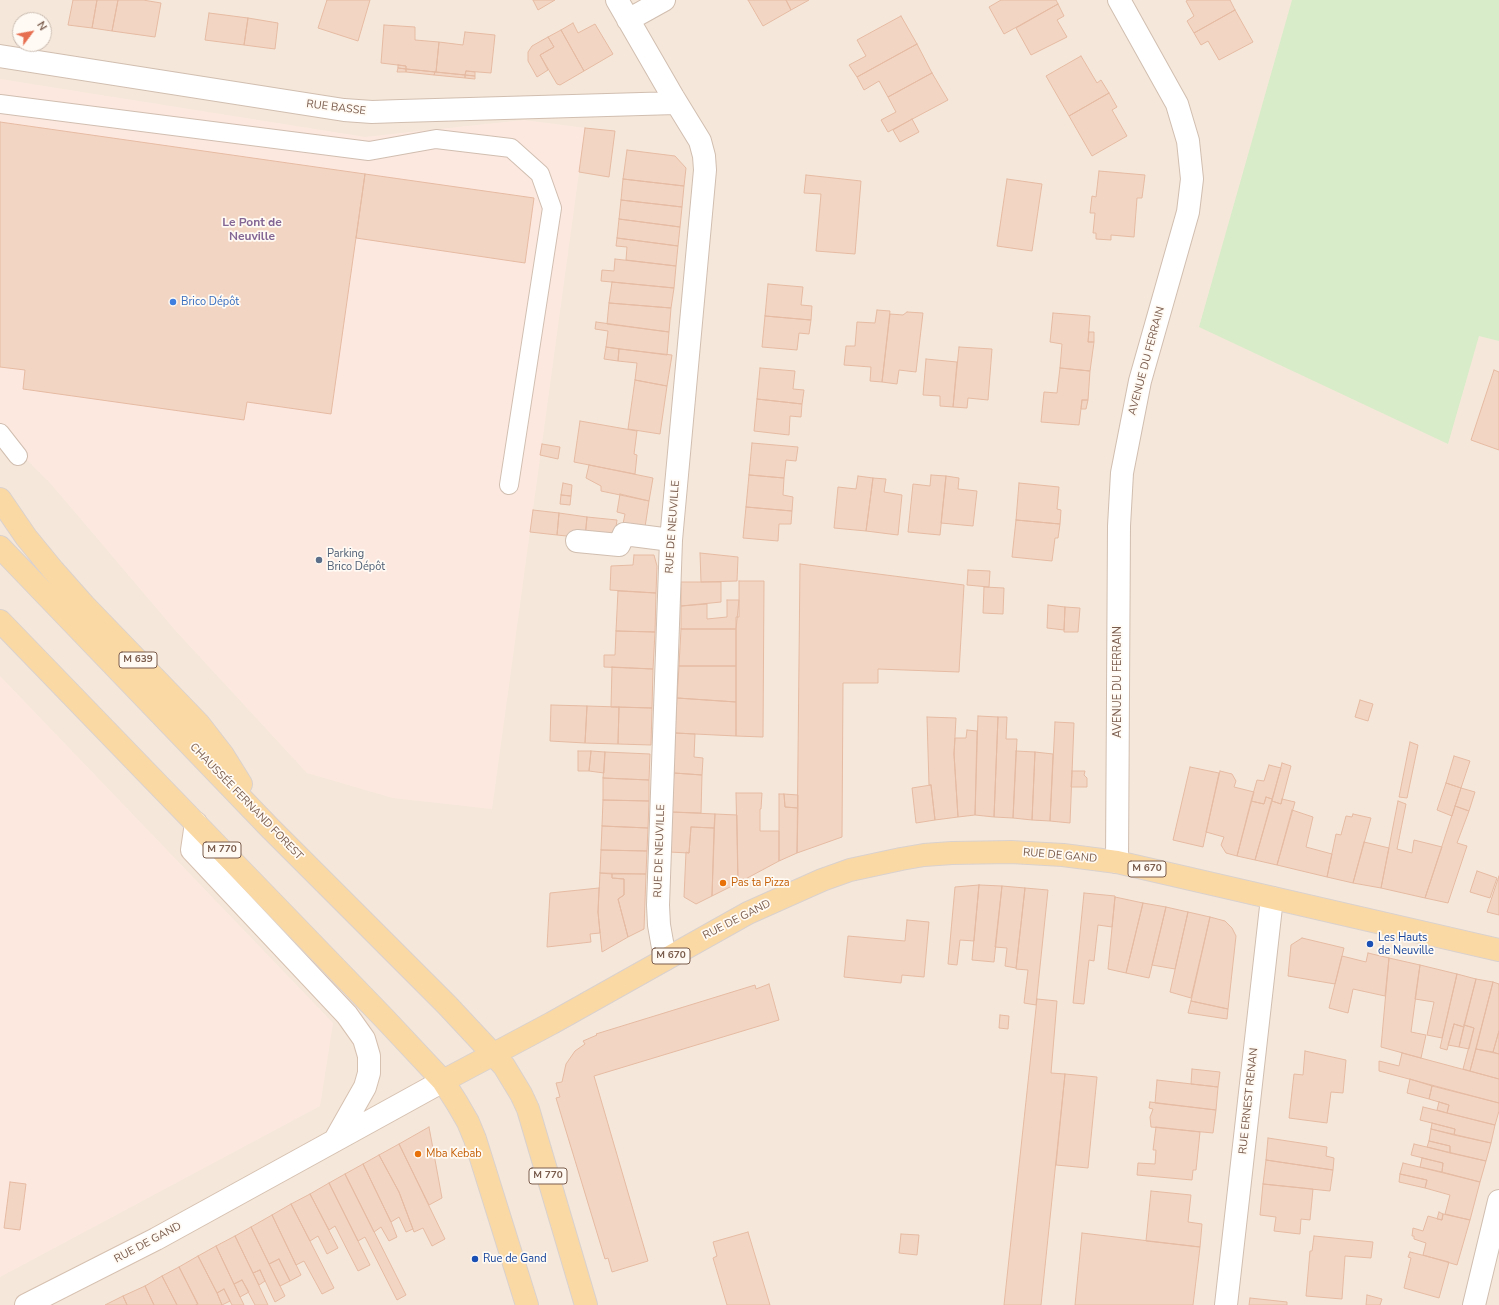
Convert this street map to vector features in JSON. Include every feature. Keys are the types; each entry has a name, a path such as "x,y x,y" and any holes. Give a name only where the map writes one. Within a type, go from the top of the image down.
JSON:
{"main road":[{"name":"M 639","path":"0,499 26,537 66,586 199,724 223,755 269,827"},
{"name":"CHAUSSÉE FERNAND FOREST","path":"0,547 269,827 494,1054"},
{"name":"M 770","path":"0,621 379,1012 443,1081 468,1122 475,1139 527,1305"},
{"name":"RUE DE GAND","path":"443,1081 754,910 822,880 850,870 931,855 952,853 1011,852 1063,855 1117,862 1499,950"},
{"name":"M 770","path":"494,1054 513,1080 528,1109 586,1305"}],"street":[{"name":"RUE DE NEUVILLE","path":"617,0 676,103 700,141 704,156 705,170 671,540 658,905 659,925 665,959"},
{"path":"628,20 664,0"},
{"name":"AVENUE DU FERRAIN","path":"1117,862 1118,526 1122,473 1140,381 1187,218 1192,179 1188,141 1177,104 1119,0"},
{"name":"RUE BASSE","path":"0,56 344,110 394,112 676,103"},
{"path":"577,541 619,545 624,534 671,540"},
{"name":"M 770","path":"196,823 192,850 347,1015 364,1039 369,1056 369,1073 365,1087 335,1140"},
{"name":"RUE ERNEST RENAN","path":"1226,1305 1272,898"},
{"name":"RUE DE GAND","path":"26,1305 156,1239 443,1081"},
{"path":"1474,1305 1499,1201"}],"lane":[{"path":"0,104 369,151 436,139 511,148 540,174 552,208 509,485"},
{"path":"0,433 18,456"}],"shaded area":[{"path":"0,0 1499,0 1499,1305 0,1305"},
{"path":"0,79 365,137 524,120 585,128 492,809 393,798 307,773 175,630 51,484 0,433"},
{"path":"0,676 333,1023 320,1106 0,1277"}],"green space":[{"path":"1292,0 1499,0 1499,341 1479,336 1448,444 1199,327"}],"building":[{"path":"73,0 97,0 92,28 68,25"},
{"path":"97,0 118,0 112,31 92,28"},
{"path":"118,0 143,0 161,3 155,37 112,31"},
{"path":"327,0 370,0 358,41 318,28"},
{"path":"533,0 555,0 538,10"},
{"path":"748,0 786,0 791,10 763,26"},
{"path":"786,0 809,0 791,10"},
{"path":"1001,0 1056,0 1058,4 1004,34 989,7"},
{"path":"1230,0 1235,10 1194,33 1187,21 1194,16 1186,1"},
{"path":"1058,4 1064,16 1057,20 1067,37 1031,55 1016,28"},
{"path":"1235,10 1253,42 1219,60 1208,41 1201,45 1194,33"},
{"path":"209,13 248,18 244,45 205,40"},
{"path":"901,16 917,44 857,77 849,65 866,56 857,40"},
{"path":"248,18 278,23 275,49 244,45"},
{"path":"573,23 578,33 595,24 613,54 584,71 561,30"},
{"path":"384,25 415,27 415,40 439,42 436,72 406,69 406,66 381,63"},
{"path":"561,30 584,71 560,85 557,84 540,55 554,47 548,37"},
{"path":"465,32 495,35 491,73 466,71 465,75 436,72 439,42 463,45"},
{"path":"548,37 554,47 540,55 548,70 537,77 528,61 528,52 532,46"},
{"path":"917,44 932,73 888,97 879,81 864,90 857,77"},
{"path":"1081,56 1097,83 1101,80 1109,93 1069,116 1046,76"},
{"path":"398,65 406,66 406,69 398,68"},
{"path":"398,68 406,69 406,72 397,72"},
{"path":"406,69 435,72 434,75 406,72"},
{"path":"466,71 475,72 475,76 465,75"},
{"path":"435,72 465,75 465,78 434,75"},
{"path":"932,73 948,100 888,132 881,120 896,112 888,97"},
{"path":"465,75 475,76 475,79 465,78"},
{"path":"1109,93 1117,107 1112,110 1127,136 1092,156 1069,116"},
{"path":"912,119 919,132 900,142 893,130"},
{"name":"Brico Dépôt","path":"0,122 365,174 331,414 247,402 244,420 23,389 25,370 0,367"},
{"path":"585,128 615,131 609,177 579,172"},
{"path":"627,150 675,156 686,168 684,186 623,179"},
{"path":"1099,171 1145,175 1142,198 1137,198 1134,237 1111,235 1111,240 1096,239 1096,233 1093,233 1095,213 1090,213 1092,196 1096,197"},
{"path":"365,174 534,198 525,263 356,238"},
{"path":"806,175 861,181 855,254 816,251 821,194 804,193"},
{"path":"623,179 684,186 682,207 621,200"},
{"path":"1007,179 1042,184 1032,251 997,246"},
{"path":"621,200 682,207 680,227 619,219"},
{"path":"619,219 680,227 678,246 617,238"},
{"path":"617,238 678,246 676,266 626,260 627,247 616,246"},
{"path":"615,259 676,266 674,288 601,281 602,270 614,271"},
{"path":"612,282 674,288 671,308 609,303"},
{"path":"768,284 803,287 801,305 812,306 811,320 765,316"},
{"path":"609,303 671,308 669,332 607,324"},
{"path":"877,310 890,311 882,382 870,381 871,367 844,365 846,346 855,346 857,322 875,323"},
{"path":"907,312 923,313 916,372 899,370 897,384 882,382 890,314 903,315"},
{"path":"1053,313 1090,316 1088,342 1094,342 1090,371 1060,368 1062,344 1050,342"},
{"path":"765,316 811,320 809,334 799,333 797,350 762,347"},
{"path":"596,322 669,332 667,355 606,347 608,331 595,329"},
{"path":"1089,332 1094,332 1094,342 1088,342"},
{"path":"606,347 619,349 618,361 604,359"},
{"path":"959,347 992,349 988,400 968,398 967,408 953,407"},
{"path":"619,349 672,355 667,386 635,380 637,363 618,361"},
{"path":"926,359 957,362 953,407 940,406 940,396 923,395"},
{"path":"760,368 795,371 793,389 804,390 802,404 757,399"},
{"path":"1060,368 1090,371 1088,400 1082,400 1079,425 1041,422 1044,392 1057,393"},
{"path":"1494,370 1499,372 1499,450 1471,440"},
{"path":"635,380 667,386 660,434 628,429"},
{"path":"757,399 802,404 801,417 790,416 789,435 754,431"},
{"path":"1082,400 1088,400 1086,409 1081,409"},
{"path":"580,421 637,431 634,454 637,455 635,474 574,462"},
{"path":"752,443 798,447 796,461 786,460 784,478 749,475"},
{"path":"542,444 560,447 558,459 540,455"},
{"path":"589,465 653,478 649,501 601,491 601,486 586,478"},
{"path":"749,475 784,478 783,495 793,497 792,511 746,507"},
{"path":"931,475 946,476 940,535 908,532 913,484 930,486"},
{"path":"858,476 873,478 866,531 834,528 838,487 856,489"},
{"path":"946,476 959,478 958,489 977,491 973,526 941,523"},
{"path":"873,478 886,479 884,492 902,495 898,535 866,531"},
{"path":"563,483 572,485 571,496 561,495"},
{"path":"1019,483 1059,487 1057,509 1061,510 1060,524 1016,520"},
{"path":"620,494 649,501 645,527 623,524 625,514 617,512"},
{"path":"561,495 571,496 570,505 560,504"},
{"path":"746,507 792,511 791,524 779,524 778,541 743,538"},
{"path":"533,510 559,513 557,535 530,532"},
{"path":"559,513 587,517 585,538 557,535"},
{"path":"587,517 617,520 614,541 585,538"},
{"path":"1016,520 1060,524 1058,538 1055,538 1052,561 1012,557"},
{"path":"700,553 738,557 737,581 701,582"},
{"path":"634,555 654,555 657,566 656,593 610,590 611,566 633,565"},
{"path":"800,564 964,585 959,672 878,669 878,683 843,683 842,837 797,853"},
{"path":"968,570 990,571 989,587 967,585"},
{"path":"739,581 764,581 763,737 736,736 736,617 739,617"},
{"path":"681,582 721,582 721,602 681,606"},
{"path":"984,587 1004,588 1003,614 983,613"},
{"path":"618,591 656,593 655,632 616,631"},
{"path":"727,600 739,600 736,629 681,629 681,606 707,604 707,619 727,617"},
{"path":"1048,605 1065,607 1064,630 1047,628"},
{"path":"1065,607 1080,608 1078,632 1064,632"},
{"path":"681,629 736,629 736,666 679,666"},
{"path":"616,631 655,632 653,669 604,667 604,655 615,655"},
{"path":"679,666 736,666 736,702 677,698"},
{"path":"612,667 653,669 652,708 611,707"},
{"path":"677,698 736,702 736,736 675,733"},
{"path":"1360,700 1373,704 1368,721 1355,717"},
{"path":"551,705 587,706 585,743 550,741"},
{"path":"587,706 619,707 618,744 585,743"},
{"path":"619,707 652,708 651,745 618,744"},
{"path":"978,716 998,717 994,817 975,815"},
{"path":"927,717 956,718 954,754 958,817 935,820 931,785 929,785"},
{"path":"998,717 1007,717 1006,739 1017,739 1013,818 994,817"},
{"path":"1055,722 1074,723 1070,823 1050,821"},
{"path":"967,730 977,731 975,815 958,817 954,754 955,738 966,738"},
{"path":"675,733 695,734 694,757 703,758 702,775 674,773"},
{"path":"1410,742 1418,745 1407,798 1399,797"},
{"path":"578,751 591,751 589,771 578,771"},
{"path":"591,751 605,752 604,773 589,771"},
{"path":"1016,751 1035,752 1032,820 1013,818"},
{"path":"605,752 650,754 649,780 603,778"},
{"path":"1035,752 1053,754 1050,821 1032,820"},
{"path":"1454,756 1470,761 1461,788 1446,783"},
{"path":"1282,763 1291,766 1281,804 1272,801"},
{"path":"1269,765 1281,768 1272,799 1266,797 1264,804 1251,801 1257,780 1264,781"},
{"path":"1190,767 1219,773 1203,847 1173,840"},
{"path":"1072,771 1085,771 1084,775 1087,778 1087,787 1071,787"},
{"path":"1220,771 1232,774 1236,781 1234,787 1254,792 1237,856 1226,853 1221,845 1224,837 1206,832"},
{"path":"674,773 702,775 701,813 671,812"},
{"path":"603,778 649,780 649,801 603,800"},
{"path":"1446,783 1461,788 1452,816 1437,810"},
{"path":"931,785 935,820 916,823 912,788"},
{"path":"1461,788 1475,792 1469,811 1455,806"},
{"path":"736,793 762,793 760,831 779,831 779,861 738,883"},
{"path":"779,794 784,794 785,807 798,808 797,853 779,861"},
{"path":"784,794 798,795 798,808 785,807"},
{"path":"1266,797 1272,799 1255,860 1237,856 1251,801 1264,804"},
{"path":"1282,799 1295,802 1277,865 1255,860 1272,801 1281,804"},
{"path":"603,800 649,801 648,828 602,826"},
{"path":"1398,801 1406,804 1397,849 1412,853 1414,840 1442,847 1425,898 1381,888"},
{"path":"1455,806 1469,811 1457,843 1467,846 1448,903 1425,898"},
{"path":"1292,810 1313,817 1306,847 1332,854 1327,877 1277,865"},
{"path":"671,812 715,814 714,828 691,827 689,853 669,852"},
{"path":"715,814 737,815 738,883 712,896"},
{"path":"1353,814 1371,818 1353,883 1327,877 1336,834 1341,835 1346,816 1352,817"},
{"path":"602,826 648,828 647,851 601,850"},
{"path":"691,827 714,828 712,896 696,904 684,897 686,852 689,853"},
{"path":"1364,842 1389,848 1381,888 1353,883"},
{"path":"601,850 647,851 646,874 600,873"},
{"path":"1477,871 1497,878 1490,898 1470,892"},
{"path":"600,873 612,874 612,878 624,879 624,895 618,899 628,937 602,952 598,912"},
{"path":"612,874 646,874 644,929 628,937 618,899 624,895 624,879 612,878"},
{"path":"1499,876 1499,915 1487,912"},
{"path":"979,885 1002,886 994,962 972,960"},
{"path":"979,885 974,941 960,940 957,965 948,964 955,887"},
{"path":"1002,886 1025,888 1016,968 1005,966 1007,948 995,947"},
{"path":"599,888 598,912 600,933 590,934 591,942 547,947 550,893"},
{"path":"1025,888 1048,890 1036,1005 1024,1003 1028,970 1016,969"},
{"path":"1084,893 1115,897 1112,927 1098,925 1094,961 1089,960 1084,1004 1073,1003"},
{"path":"1115,897 1143,903 1126,973 1108,969"},
{"path":"1143,903 1166,907 1149,978 1126,973"},
{"path":"1166,907 1188,912 1175,969 1152,965"},
{"path":"1188,912 1210,917 1191,998 1170,992"},
{"path":"1210,917 1225,921 1232,928 1236,936 1228,1009 1191,1001"},
{"path":"907,920 929,922 924,977 902,975 901,983 844,977 848,936 905,941"},
{"path":"1302,938 1344,948 1335,984 1288,976 1291,945"},
{"path":"1368,953 1389,958 1385,996 1353,989 1348,1013 1329,1008 1342,956 1366,962"},
{"path":"1389,958 1420,965 1411,1032 1426,1035 1421,1058 1381,1047"},
{"path":"1420,965 1457,974 1442,1038 1427,1035 1434,1002 1415,999"},
{"path":"1457,974 1476,979 1464,1027 1454,1024 1447,1050 1440,1048"},
{"path":"1476,979 1493,982 1470,1071 1463,1069 1474,1028 1464,1025"},
{"path":"1493,982 1499,984 1499,1031 1493,1052 1476,1049"},
{"path":"769,984 779,1020 594,1076 648,1261 612,1272 608,1258 605,1259 556,1098 560,1097 556,1083 562,1082 566,1064 575,1051 585,1044 583,1041 597,1035 596,1034 755,985 756,989"},
{"path":"1037,999 1057,1001 1051,1073 1065,1074 1041,1305 1004,1305"},
{"path":"1191,1001 1228,1009 1227,1019 1188,1013"},
{"path":"1000,1015 1009,1016 1008,1029 999,1028"},
{"path":"1454,1024 1464,1027 1459,1047 1448,1045"},
{"path":"1464,1025 1474,1028 1469,1049 1459,1047"},
{"path":"1499,1031 1499,1054 1493,1052"},
{"path":"1476,1049 1499,1054 1499,1079 1470,1071"},
{"path":"1305,1051 1346,1060 1343,1093 1331,1092 1327,1123 1289,1118 1294,1074 1303,1075"},
{"path":"1402,1053 1499,1079 1499,1103 1379,1071 1379,1061 1399,1066"},
{"path":"1192,1069 1220,1072 1218,1087 1191,1084"},
{"path":"1065,1074 1097,1077 1088,1168 1056,1165"},
{"path":"1410,1079 1432,1086 1429,1099 1407,1093"},
{"path":"1157,1080 1218,1087 1216,1110 1155,1103"},
{"path":"1432,1086 1499,1103 1499,1111 1495,1125 1447,1113 1449,1105 1429,1099"},
{"path":"1150,1102 1216,1110 1213,1133 1151,1127 1150,1117 1153,1109 1149,1108"},
{"path":"1439,1102 1449,1105 1447,1113 1437,1110"},
{"path":"1423,1107 1495,1125 1491,1143 1454,1135 1455,1129 1420,1120"},
{"path":"1432,1123 1455,1129 1454,1135 1431,1129"},
{"path":"429,1127 442,1198 429,1205 399,1144"},
{"path":"1156,1127 1200,1132 1196,1170 1193,1170 1192,1180 1137,1175 1138,1163 1155,1164 1156,1150 1153,1150"},
{"path":"1431,1129 1491,1143 1486,1161 1450,1153 1450,1146 1429,1141"},
{"path":"1268,1138 1327,1147 1326,1156 1334,1158 1333,1170 1266,1160"},
{"path":"1429,1141 1450,1146 1450,1153 1427,1147"},
{"path":"399,1144 445,1239 432,1246 423,1228 414,1232 399,1192 379,1155"},
{"path":"1414,1144 1486,1161 1480,1182 1442,1172 1443,1163 1411,1155"},
{"path":"379,1155 399,1192 413,1229 406,1232 399,1217 391,1222 363,1164"},
{"path":"1422,1158 1443,1163 1442,1172 1420,1167"},
{"path":"1266,1160 1333,1170 1330,1191 1263,1184"},
{"path":"1403,1163 1480,1182 1470,1220 1445,1214 1450,1195 1425,1188 1427,1180 1400,1174"},
{"path":"363,1164 397,1237 389,1241 381,1227 374,1232 345,1174"},
{"path":"345,1174 406,1295 397,1300 365,1237 358,1241 329,1183"},
{"path":"1400,1174 1427,1180 1425,1188 1399,1182"},
{"path":"10,1182 26,1184 20,1230 4,1228"},
{"path":"329,1183 370,1265 358,1271 335,1226 329,1230 310,1194"},
{"path":"1263,1184 1313,1189 1310,1220 1301,1219 1300,1234 1274,1231 1276,1217 1260,1215"},
{"path":"1151,1191 1191,1195 1188,1222 1202,1224 1200,1247 1146,1241"},
{"path":"310,1194 338,1248 327,1254 318,1236 310,1241 291,1204"},
{"path":"291,1204 334,1288 322,1294 304,1261 296,1265 272,1215"},
{"path":"1439,1212 1443,1214 1442,1220 1437,1219"},
{"path":"1443,1214 1470,1220 1457,1265 1423,1255 1426,1243 1414,1239 1414,1236 1412,1236 1413,1228 1423,1231 1428,1216 1442,1220"},
{"path":"272,1215 301,1275 290,1281 279,1259 269,1264 251,1227"},
{"path":"251,1227 285,1296 275,1302 260,1270 253,1273 235,1236"},
{"path":"748,1232 770,1305 727,1305 713,1258 717,1256 713,1242"},
{"path":"1082,1233 1200,1247 1193,1305 1075,1305"},
{"path":"901,1234 919,1235 917,1255 899,1253"},
{"path":"235,1236 268,1305 255,1305 242,1280 234,1284 216,1246"},
{"path":"1314,1236 1373,1242 1371,1258 1345,1256 1342,1299 1306,1296 1310,1251 1312,1251"},
{"path":"216,1246 244,1305 232,1305 224,1289 217,1293 198,1256"},
{"path":"1410,1252 1449,1262 1439,1298 1404,1288 1411,1258 1408,1257"},
{"path":"198,1256 222,1305 198,1305 179,1267"},
{"path":"279,1259 290,1281 280,1286 269,1264"},
{"path":"179,1267 198,1304 177,1305 162,1276"},
{"path":"260,1270 265,1281 259,1285 253,1273"},
{"path":"162,1276 177,1305 154,1305 145,1286"},
{"path":"242,1280 249,1292 240,1297 234,1284"},
{"path":"145,1286 154,1305 127,1305 123,1296"},
{"path":"224,1289 230,1301 222,1305 217,1293"},
{"path":"1367,1295 1382,1299 1380,1305 1366,1305"},
{"path":"123,1296 127,1305 105,1305"},
{"path":"1250,1298 1287,1302 1287,1305 1249,1305"}],"place":[{"name":"Brico Dépôt","path":"173,302"},
{"name":"Parking Brico Dépôt","path":"319,560"},
{"name":"Pas ta Pizza","path":"723,883"},
{"name":"Les Hauts de Neuville","path":"1370,944"},
{"name":"Mba Kebab","path":"418,1154"},
{"name":"Rue de Gand","path":"475,1259"}],"district":[{"name":"Le Pont de Neuville","path":"252,230"}]}
